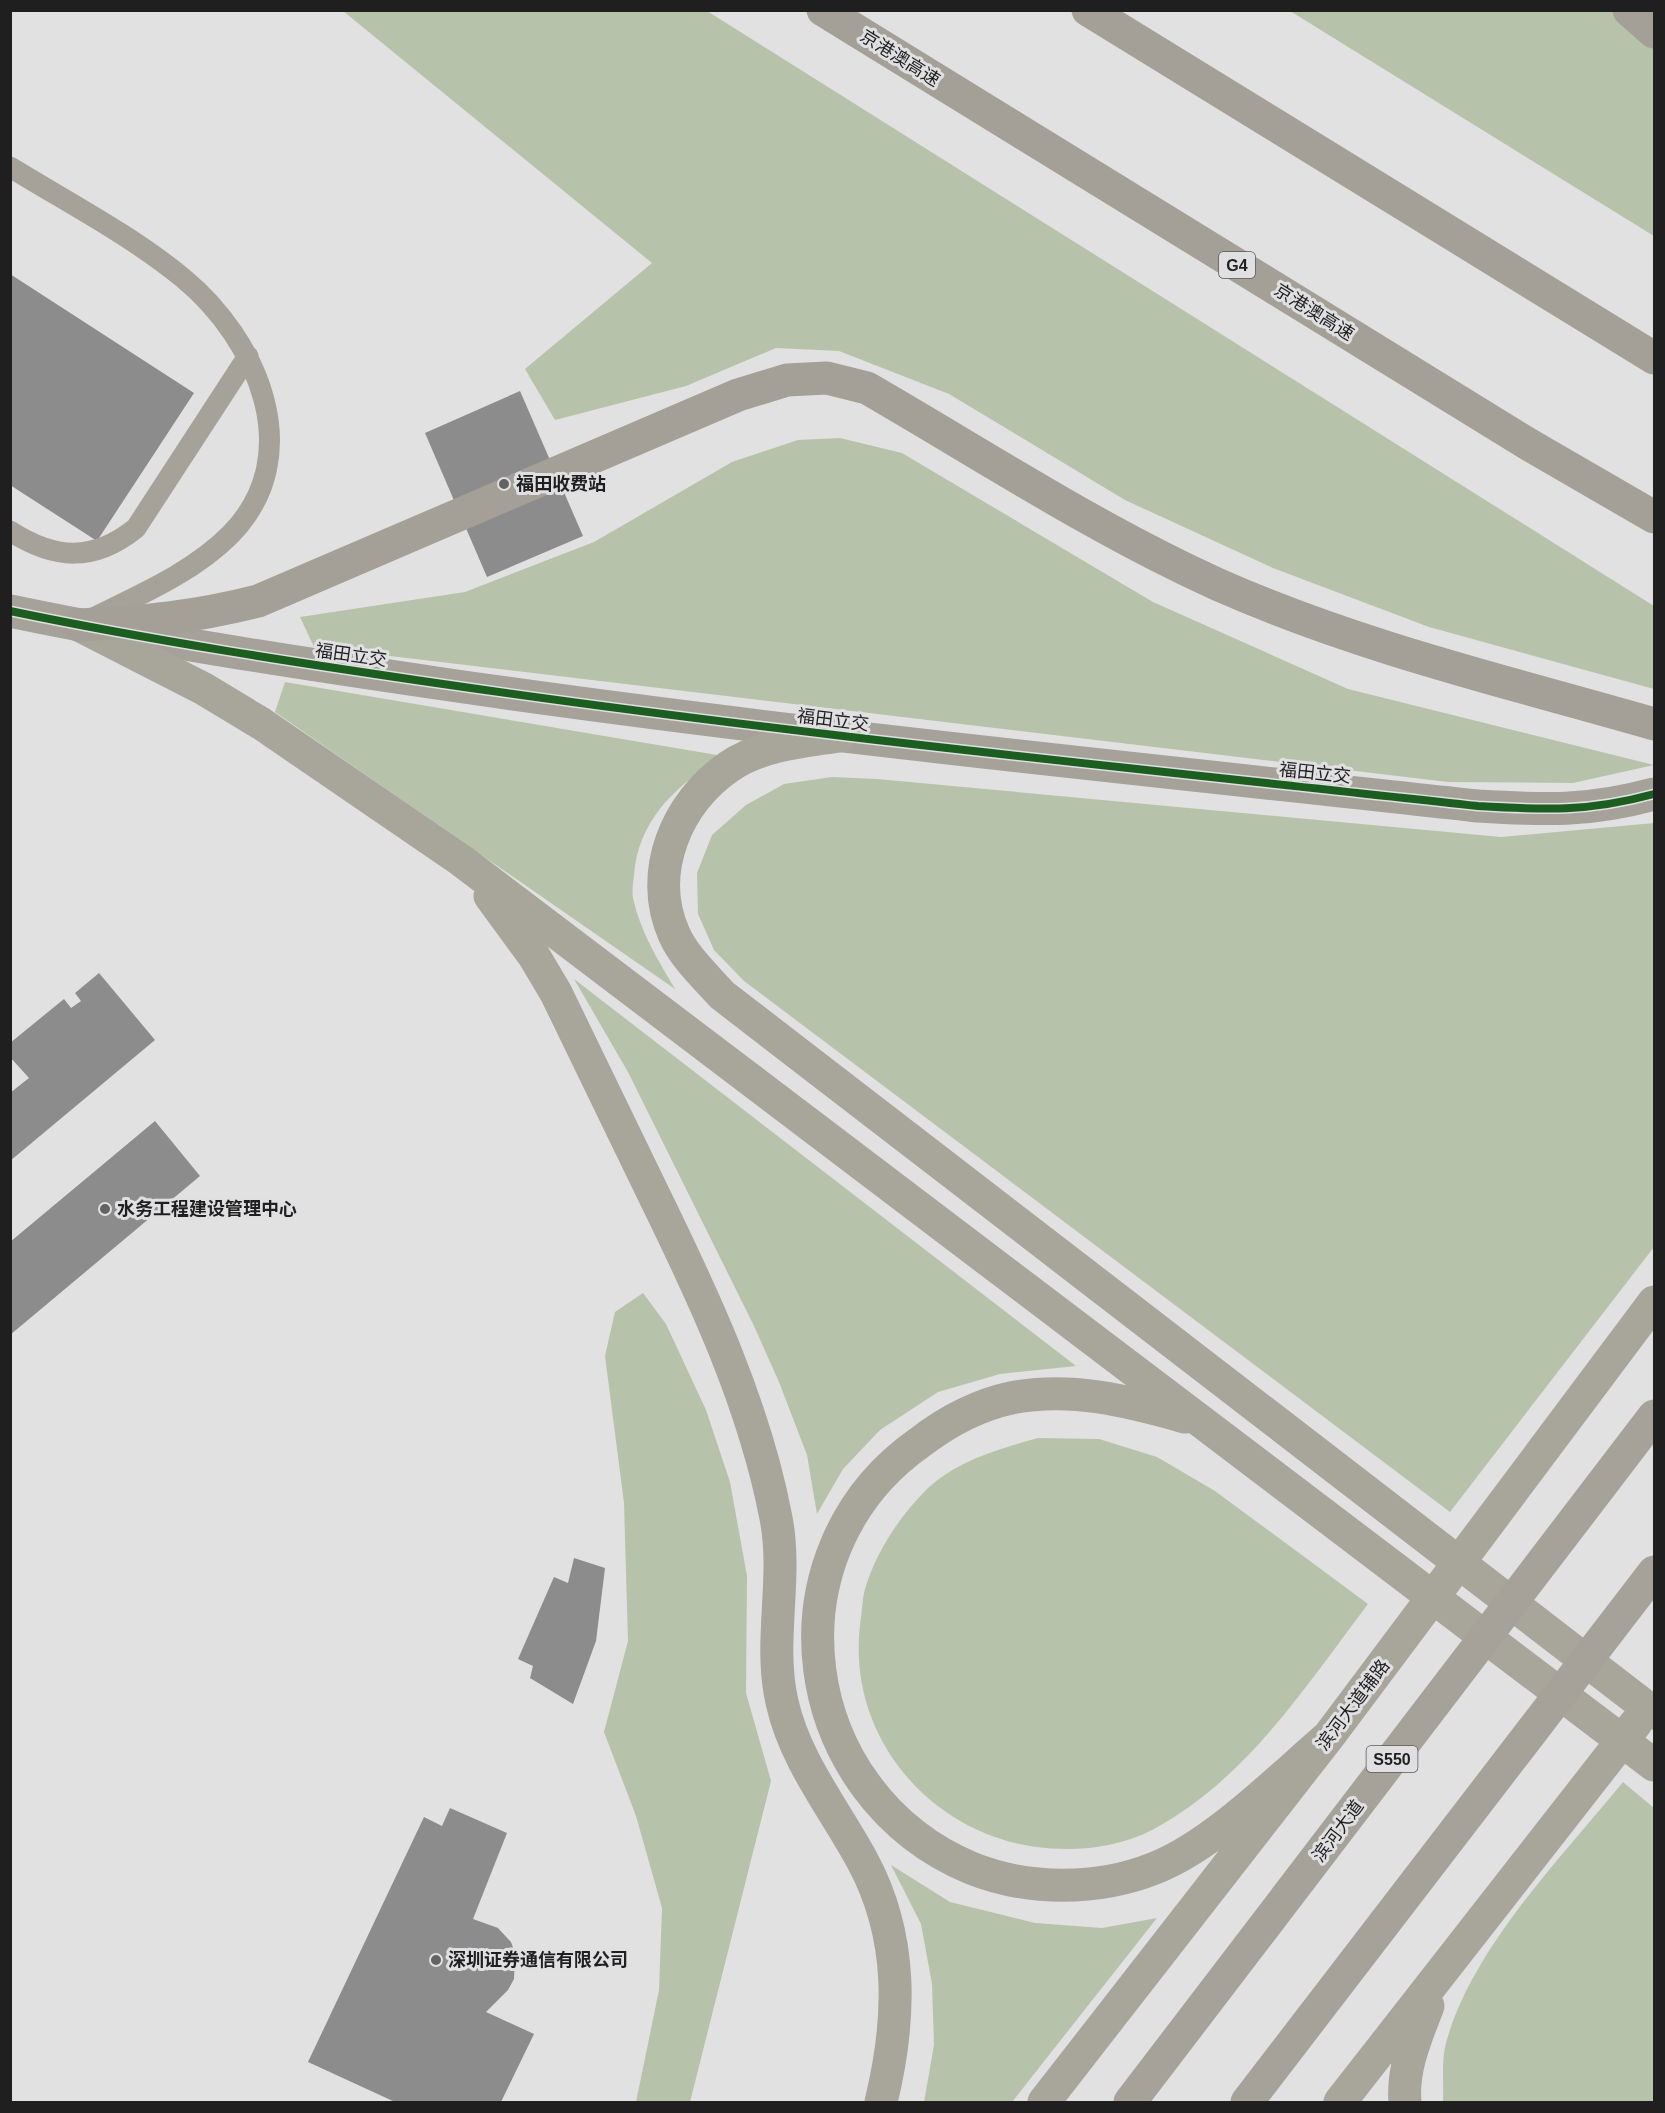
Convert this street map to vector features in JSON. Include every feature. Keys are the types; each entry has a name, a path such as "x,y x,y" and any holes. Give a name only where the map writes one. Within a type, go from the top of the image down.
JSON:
{"highway":[{"name":"京港澳高速","path":"822,10 1528,444 1654,517"},
{"path":"1088,10 1654,358"},
{"path":"1629,10 1654,32"},
{"path":"79,625 156,621 208,614 258,601 738,395 787,380 826,378 867,388 1149,551 1219,585 1282,611 1397,651 1654,724"},
{"name":"滨河大道","path":"1130,2103 1654,1416"},
{"path":"1247,2103 1654,1572"}],"main road":[{"path":"79,625 204,689 262,724 462,861 1654,1765"},
{"path":"840,736 771,748 730,765 699,793 677,825 664,864 663,898 674,935 696,967 723,995 1654,1713"},
{"path":"462,861 507,917 556,993 710,1315 746,1410 777,1520 782,1574 776,1640 781,1701 801,1758 862,1859 878,1893 891,1932 896,1972 896,2024 881,2103"},
{"name":"滨河大道辅路","path":"1044,2103 1329,1736 1654,1302"},
{"path":"1201,1421 1144,1405 1071,1393 1010,1398 946,1423 894,1460 859,1502 836,1544 818,1611 820,1679 832,1725 860,1780 900,1826 945,1857 992,1876 1043,1886 1104,1882 1156,1868 1207,1840 1329,1736"},
{"path":"1340,2103 1654,1699"},
{"path":"1405,2103 1411,2050 1443,1968"}],"street":[{"name":"福田立交","path":"10,611 79,625 404,678 840,736 1478,806 1556,811 1613,806 1654,794"}],"lane":[{"path":"10,167 151,255 183,278 209,303 248,356 265,399 271,426 269,458 262,487 248,512 230,534 200,560 158,586 79,625"},
{"path":"10,531 42,548 63,552 103,550 123,539 136,528 248,356"}],"green space":[{"path":"343,11 707,11 1654,606 1654,689 1429,627 1273,568 1125,500 949,394 839,351 776,348 686,386 555,420 525,369 652,263"},
{"path":"1290,11 1654,11 1654,236"},
{"path":"840,438 902,453 1153,602 1348,689 1654,765 1573,783 1448,782 314,647 300,617 465,592 594,542 732,462 798,440"},
{"path":"285,682 723,756 676,791 663,805 643,837 637,855 633,889 636,910 650,945 675,989 275,712"},
{"path":"832,777 877,779 1501,837 1654,823 1654,1247 1450,1512 744,981 714,950 698,914 697,873 712,835 746,805 784,784"},
{"path":"574,979 1076,1366 1000,1374 938,1392 880,1430 843,1469 817,1514 807,1455 779,1382 754,1326 628,1072"},
{"path":"643,1293 666,1324 706,1410 730,1482 747,1576 746,1693 771,1781 690,2102 636,2102 659,1990 662,1908 636,1816 604,1732 628,1641 624,1503 605,1356 615,1312"},
{"path":"1038,1438 1099,1439 1157,1457 1215,1491 1368,1604 1272,1729 1217,1785 1186,1809 1152,1830 1110,1845 1065,1849 1036,1847 997,1838 961,1821 929,1799 903,1772 881,1740 867,1704 859,1666 860,1625 865,1589 882,1548 907,1511 927,1489 952,1470 994,1451"},
{"path":"1623,1782 1654,1808 1654,2102 1443,2102 1444,2050 1459,2008 1476,1973 1521,1905"},
{"path":"891,1865 950,1902 1035,1923 1102,1928 1157,1918 1012,2102 924,2102 934,2045 932,1984 921,1924"}],"building":[{"path":"10,274 194,393 97,541 10,485"},
{"name":"福田收费站","path":"520,391 583,536 487,577 425,433"},
{"path":"99,973 155,1040 10,1161 10,1093 29,1078 10,1057 10,1043 64,999 71,1008 81,1001 75,993"},
{"name":"水务工程建设管理中心","path":"155,1121 200,1176 10,1335 10,1242"},
{"path":"574,1558 605,1568 596,1641 573,1704 530,1678 533,1666 518,1659 554,1577 568,1583"},
{"name":"深圳证券通信有限公司","path":"450,1808 507,1833 473,1919 498,1928 511,1942 515,1953 514,1979 508,1990 486,2012 534,2034 501,2102 395,2102 308,2062 424,1817 442,1826"}],"cycle path":[{"path":"10,611 172,642 443,684 701,719 960,750 1478,806 1587,807 1654,794"}],"place":[{"name":"福田收费站","path":"504,484"},
{"name":"水务工程建设管理中心","path":"105,1209"},
{"name":"深圳证券通信有限公司","path":"436,1960"}]}
